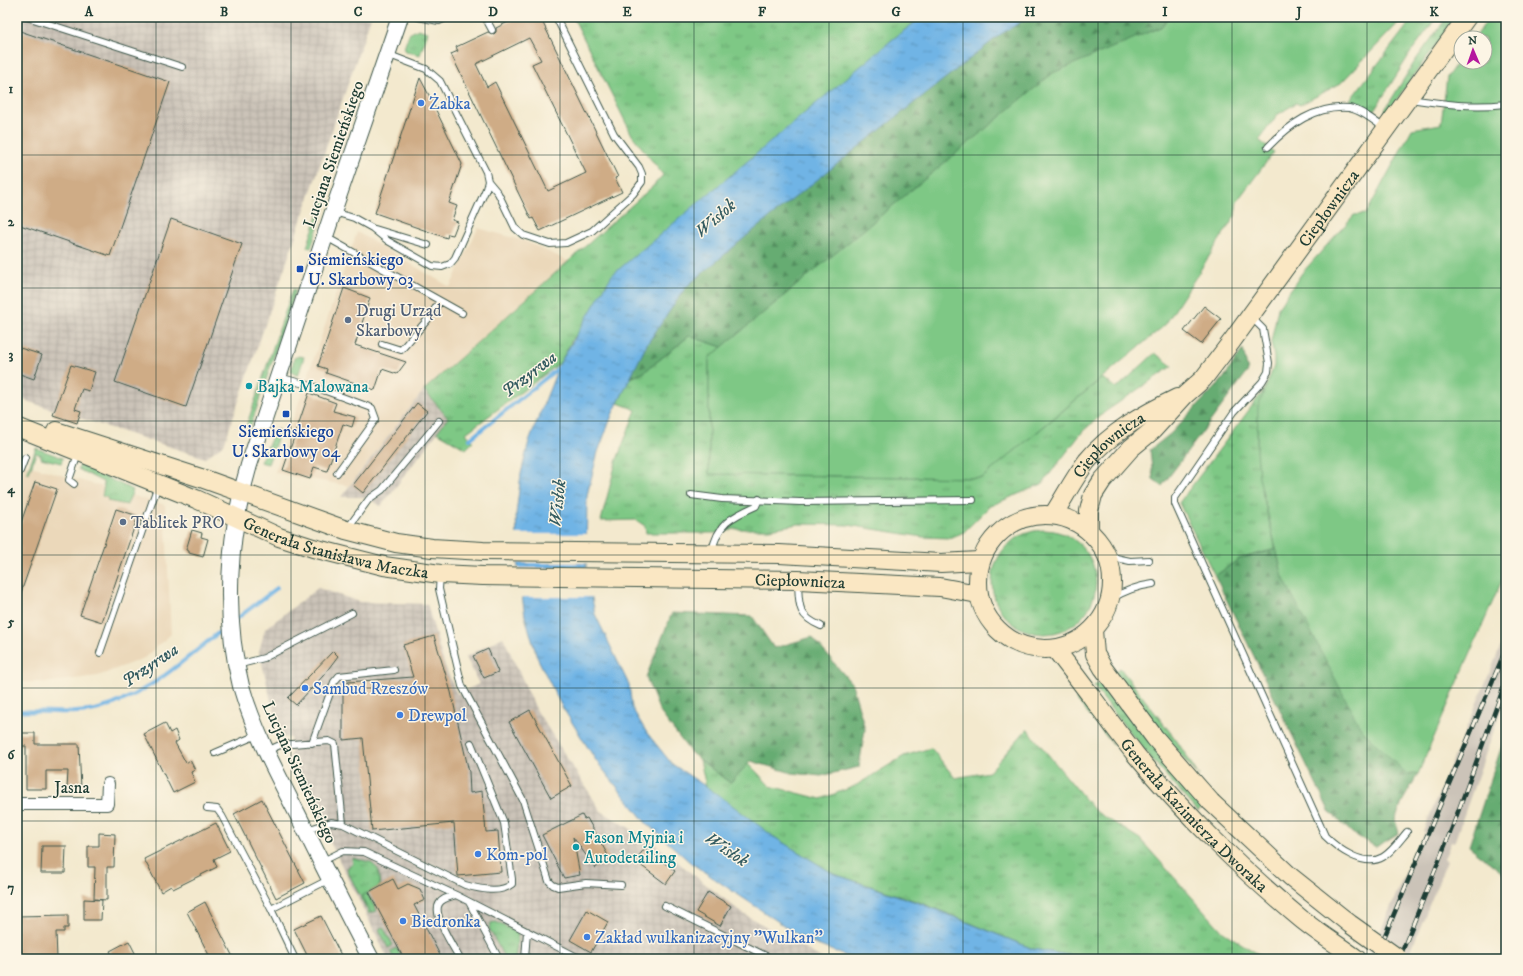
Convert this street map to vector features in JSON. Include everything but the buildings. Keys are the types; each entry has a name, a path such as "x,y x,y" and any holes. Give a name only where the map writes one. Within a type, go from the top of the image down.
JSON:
{"main road":[{"name":"Ciepłownicza","path":"1089,531 1089,511 1093,495 1102,481 1131,448 1153,430 1185,395 1203,379 1251,317 1467,17"},
{"name":"Ciepłownicza","path":"1053,515 1087,461 1105,444 1144,414 1185,395"},
{"name":"Generała Stanisława Maczka","path":"17,419 81,445 158,484 279,537 352,559 440,574 621,578"},
{"name":"Generała Stanisława Maczka","path":"17,426 241,493 346,530 396,543 432,548 483,551 621,553"},
{"path":"1053,515 1078,523 1089,531 1100,542 1107,556 1112,577 1111,599 1104,615 1093,630 1082,639 1069,646 1055,649 1034,649 1014,642 997,630 985,613 978,594 977,572 979,561 987,545 1000,531 1016,521 1034,516 1053,515"},
{"name":"Ciepłownicza","path":"621,553 779,554 941,563 979,561"},
{"name":"Ciepłownicza","path":"621,578 798,580 940,588 978,594"},
{"name":"Generała Kazimierza Dworaka","path":"1093,630 1095,654 1103,668 1155,738 1211,802 1291,877 1350,924 1399,959"},
{"name":"Generała Kazimierza Dworaka","path":"1055,649 1137,755 1195,820 1271,894 1301,919 1357,959"}],"street":[{"name":"Lucjana Siemieńskiego","path":"370,959 257,735 242,688 237,665 234,642 231,582 236,518 241,493 277,376 400,17"},
{"name":"Jasna","path":"17,804 107,804 108,784"}],"lane":[{"path":"27,17 40,19 182,67"},
{"path":"418,17 439,21 448,17"},
{"path":"486,17 492,30"},
{"path":"388,54 426,69 440,81 486,172 488,181 498,194 516,228 522,234 550,244 566,242 578,239 592,231 633,194 642,182 642,174 639,167 614,134 556,17"},
{"path":"1408,99 1461,106 1506,104"},
{"path":"1268,147 1286,128 1302,117 1330,109 1350,108 1375,121 1386,129"},
{"path":"333,211 354,218 372,228 388,241 432,266 442,268 450,264 455,258 486,189 488,181"},
{"path":"372,228 428,245"},
{"path":"325,236 462,313"},
{"path":"382,344 401,350 429,318 440,301"},
{"path":"1251,317 1263,329 1269,363 1268,372 1262,382 1234,412 1175,498 1175,504 1325,836 1333,844 1367,861 1383,857 1407,832"},
{"path":"277,376 315,387 372,408 376,419 336,473"},
{"path":"346,530 369,499 382,490 439,421"},
{"path":"74,484 69,480 81,445"},
{"path":"20,471 25,458"},
{"path":"100,653 158,484"},
{"path":"690,494 722,499 759,499 800,502 973,500"},
{"path":"712,554 714,538 722,526 736,515 756,506 759,499"},
{"path":"1107,556 1130,561 1149,560"},
{"path":"440,574 439,589 462,686 523,800 549,880 553,885 558,887 586,883 621,885"},
{"path":"798,580 801,610 808,620 821,626"},
{"path":"1111,599 1123,591 1141,585 1153,584"},
{"path":"237,665 264,658 352,613"},
{"path":"312,742 334,682 339,676 394,670"},
{"path":"215,753 257,735"},
{"path":"265,751 280,745 329,741 335,744 342,824"},
{"path":"305,830 331,822 342,824 465,885 483,890 508,887 512,884 512,879 504,823 471,743"},
{"path":"207,808 217,809 222,816 271,909 295,959"},
{"path":"321,862 343,852 364,852 456,895 581,959"},
{"path":"271,909 330,879"},
{"path":"456,895 443,900 438,905 437,914 460,959"},
{"path":"469,902 499,959"},
{"path":"665,906 772,959"},
{"path":"525,959 527,931"}],"shaded area":[{"path":"17,17 371,17 224,444 205,458 17,398"},
{"path":"478,228 525,241 570,262 428,386 349,486 310,479 310,481 275,472 357,232 450,287"},
{"path":"424,390 448,419 381,506 365,497 341,497"},
{"path":"17,462 165,505 171,634 144,658 98,676 51,682 17,682"},
{"path":"318,588 360,602 427,604 444,664 457,694 479,684 466,657 503,637 537,711 601,811 651,841 742,913 823,959 388,959 289,759 292,750 290,738 283,737 272,705 259,652 265,629"},
{"path":"1506,634 1506,696 1454,843 1451,842 1444,859 1447,861 1411,950 1407,959 1369,959 1415,849 1418,848 1425,832 1423,831"}],"green space":[{"path":"573,17 922,17 893,39 573,338 560,363 466,433 473,442 466,449 437,432 448,418 424,390 652,187 663,175 632,135"},
{"path":"1029,17 1169,17 1161,27 1053,73 722,347 689,336 643,373 630,378 647,344 686,287 750,233 1001,34"},
{"path":"1169,17 1404,17 1341,83 1300,105 1296,103 1277,115 1259,140 1274,152 1237,201 1235,216 1165,325 982,478 709,474 709,358 1053,73 1161,27"},
{"path":"1414,17 1437,17 1411,52 1372,114 1350,100"},
{"path":"1447,17 1456,17 1384,117 1386,108 1415,61"},
{"path":"1489,17 1506,17 1506,571 1418,774 1407,774 1361,729 1283,577 1259,477 1257,451 1258,407 1274,366 1271,342 1278,308 1302,273 1354,215 1366,214 1412,129 1441,124 1447,77 1453,68 1453,70 1493,70 1493,30 1480,30"},
{"path":"418,29 428,32 420,55 406,51 404,48 409,34"},
{"path":"324,197 328,198 311,248 307,247"},
{"path":"293,289 296,290 250,428 246,427"},
{"path":"689,336 722,347 709,358 709,474 982,478 1102,378 1117,388 1155,353 1172,366 1105,412 1083,431 1042,484 990,506 964,532 950,538 923,537 848,525 798,524 770,529 733,529 722,533 646,533 645,526 636,520 601,521 616,462 636,410 618,403 630,378 643,373"},
{"path":"1243,349 1248,371 1162,486 1153,479 1150,450 1170,434 1223,379"},
{"path":"299,356 304,357 298,376 291,372 294,358"},
{"path":"1264,390 1259,410 1257,450 1262,490 1276,549 1239,559 1215,576 1179,503"},
{"path":"276,429 280,431 268,464 260,462"},
{"path":"36,448 63,458 61,463 41,458 41,455 36,453 29,473 27,472"},
{"path":"80,465 133,490 127,505 107,501 108,498 102,496 104,486 103,482 78,469"},
{"path":"1044,530 1064,534 1073,539 1087,553 1092,562 1096,582 1092,602 1087,611 1073,625 1064,630 1044,634 1024,630 1015,625 1001,611 996,602 992,582 996,562 1001,553 1015,539 1024,534"},
{"path":"1276,549 1283,577 1407,774 1418,774 1402,802 1395,820 1399,833 1376,847 1352,833 1329,811 1215,576 1239,559"},
{"path":"672,613 752,616 774,648 812,637 852,684 865,729 859,767 821,776 792,773 751,761 730,783 691,753 660,712 646,677"},
{"path":"1120,668 1177,741 1199,776 1157,728 1114,672"},
{"path":"1102,681 1205,804 1198,811 1144,750 1094,686"},
{"path":"1082,695 1114,746 1076,699"},
{"path":"1027,729 1095,811 1140,839 1223,932 1266,959 1091,959 1033,949 922,903 834,874 774,837 706,787 700,760 730,783 748,763 770,786 821,799 855,786 904,756 931,748 955,778 989,772"},
{"path":"1506,733 1506,878 1504,874 1469,846"},
{"path":"1134,770 1167,799 1150,789"},
{"path":"352,858 370,862 378,869 380,886 362,896 371,913 369,914 348,872 347,868 353,864"},
{"path":"367,893 377,911 371,913 362,895"},
{"path":"496,922 518,933 515,959 505,959 489,928 491,923"},
{"path":"383,927 393,945 388,948 379,929"},
{"path":"397,948 402,959 394,959 390,951"}],"water":[{"name":"Wisłok","path":"922,17 1029,17 1001,34 750,233 686,287 647,344 612,415 598,452 587,495 586,566 595,614 629,685 632,708 647,733 672,764 720,796 774,837 834,874 922,904 1033,949 1091,959 854,959 807,941 691,863 646,823 597,762 561,705 537,657 525,616 518,569 516,514 521,474 529,441 560,363 612,275 893,39"}],"pier":[{"path":"515,534 589,534 588,563 516,563"},
{"path":"516,568 588,568 594,597 520,597"}],"waterway":[{"name":"Przyrwa","path":"470,439 562,365"},
{"name":"Przyrwa","path":"235,620 277,588"},
{"name":"Przyrwa","path":"17,711 81,712 99,709 117,703 151,685 167,674 227,626"}],"railway":[{"path":"1375,959 1506,649"},
{"path":"1399,959 1452,828 1506,681"}],"place":[{"name":"Żabka","path":"421,103"},
{"name":"Siemieńskiego U. Skarbowy 03","path":"300,269"},
{"name":"Drugi Urząd Skarbowy","path":"348,320"},
{"name":"Bajka Malowana","path":"249,386"},
{"name":"Siemieńskiego U. Skarbowy 04","path":"286,414"},
{"name":"Tablitek PRO","path":"123,522"},
{"name":"Sambud Rzeszów","path":"305,688"},
{"name":"Drewpol","path":"400,715"},
{"name":"Fason Myjnia i Autodetailing","path":"576,847"},
{"name":"Kom-pol","path":"478,854"},
{"name":"Biedronka","path":"403,921"},
{"name":"Zakład wulkanizacyjny \"Wulkan\"","path":"587,937"}]}
